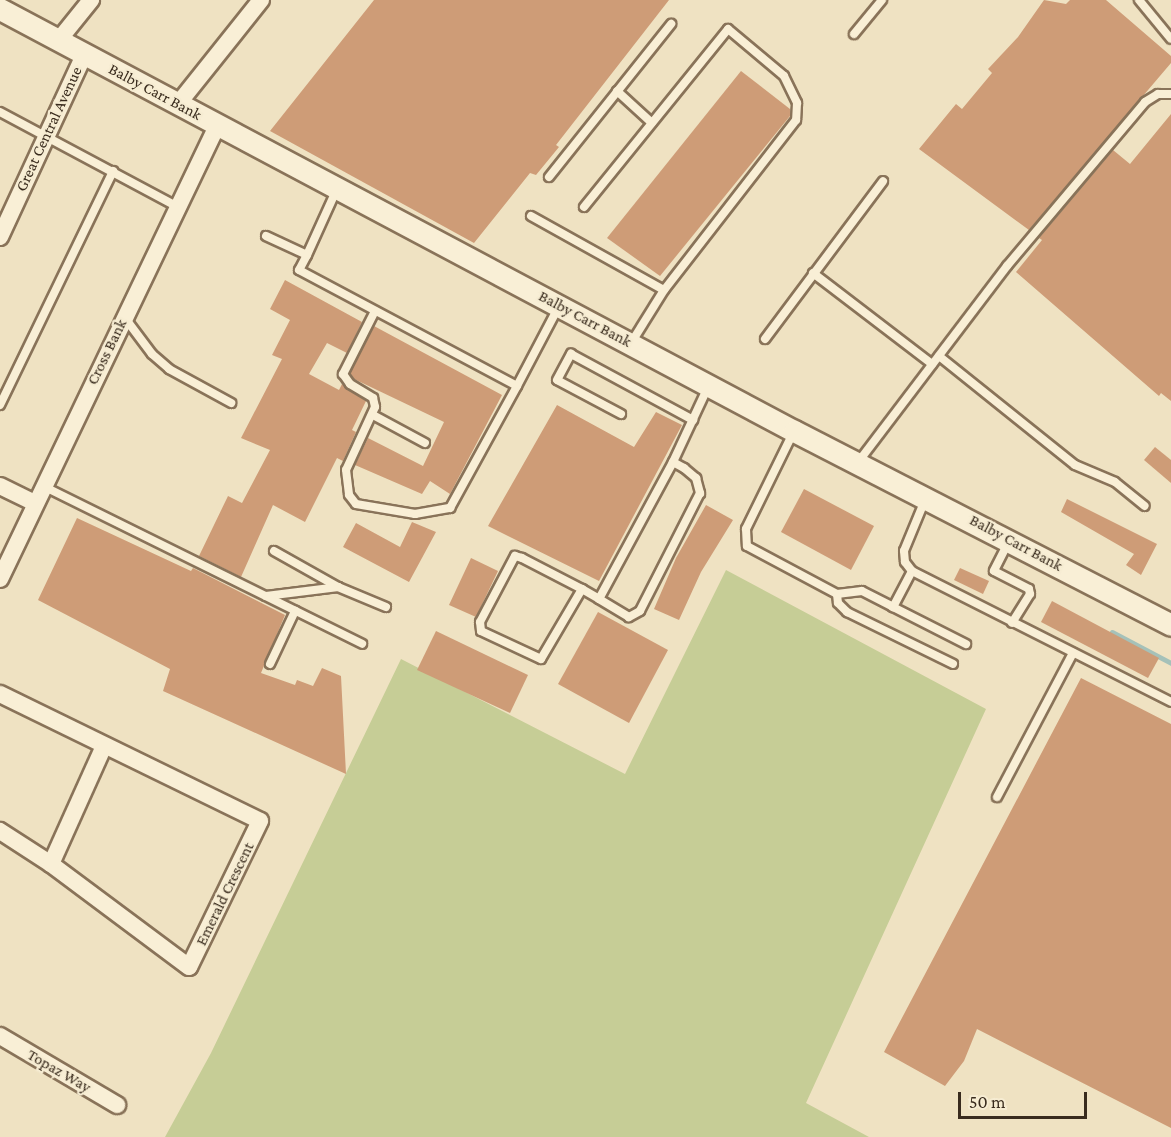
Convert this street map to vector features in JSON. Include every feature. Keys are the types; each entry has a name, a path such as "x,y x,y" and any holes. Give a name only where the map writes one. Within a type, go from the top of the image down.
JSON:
{"street":[{"path":"58,40 91,0"},
{"path":"178,104 261,0"},
{"name":"Balby Carr Bank","path":"0,9 794,431 859,461 1171,625"},
{"name":"Great Central Avenue","path":"0,237 84,55"},
{"name":"Cross Bank","path":"0,578 217,126"},
{"path":"0,486 35,503"},
{"name":"Emerald Crescent","path":"0,694 261,821 189,967 51,864 0,831"},
{"path":"51,864 105,746"},
{"name":"Topaz Way","path":"0,1036 117,1105"}],"lane":[{"path":"854,34 882,0"},
{"path":"1139,0 1171,39"},
{"path":"549,177 671,24"},
{"path":"584,207 728,29 784,76 797,103 796,120 784,140 664,290 631,343"},
{"path":"617,91 652,123"},
{"path":"859,461 1006,266 1145,102 1158,94 1171,94"},
{"path":"0,112 47,134 178,207"},
{"path":"0,405 113,171"},
{"path":"765,339 884,181"},
{"path":"337,189 299,270 517,386"},
{"path":"531,216 664,290"},
{"path":"266,236 307,255"},
{"path":"813,273 932,364"},
{"path":"375,310 343,374 350,384 373,398 373,415 346,470 349,495 356,504 397,514 432,514 450,508 457,499 559,305"},
{"path":"124,317 152,354 169,369 231,403"},
{"path":"621,414 557,380 571,354 693,420"},
{"path":"939,356 1075,465 1115,482 1145,506"},
{"path":"599,599 673,462 709,384"},
{"path":"373,415 425,443"},
{"path":"794,431 744,540 747,546 837,594 862,591 966,644"},
{"path":"582,589 541,659 481,631 480,622 515,556 582,589 629,617 640,611 700,493 696,478 673,462"},
{"path":"43,486 362,644"},
{"path":"927,497 904,551 905,562 912,571 1171,702"},
{"path":"1010,540 994,571 1029,589 1030,594 1012,623"},
{"path":"274,551 338,586 386,607"},
{"path":"893,607 912,571"},
{"path":"266,596 338,586"},
{"path":"837,594 838,603 847,612 953,664"},
{"path":"270,664 295,611"},
{"path":"997,797 1072,653"}],"green space":[{"path":"726,570 986,709 806,1103 869,1137 165,1137 211,1053 401,659 625,774"}],"building":[{"path":"374,0 669,0 556,145 559,147 536,175 530,173 474,243 270,131"},
{"path":"1044,0 1066,4 1070,0 1106,0 1171,56 1171,63 1029,230 919,149 956,104 962,109 992,73 988,69 1018,37"},
{"path":"741,71 790,109 790,116 660,276 607,238"},
{"path":"1171,114 1171,401 1161,393 1159,396 1016,272 1042,240 1039,238 1113,150 1130,164"},
{"path":"285,280 362,322 347,353 327,343 309,374 339,390 342,384 366,401 352,430 356,432 343,461 337,458 305,522 273,505 241,577 199,556 228,496 242,503 270,450 241,438 282,359 272,355 290,320 270,309"},
{"path":"374,326 502,395 450,494 430,481 422,494 355,465 368,438 423,466 444,422 354,379 350,373"},
{"path":"557,405 634,447 656,412 682,425 599,581 488,526"},
{"path":"1155,447 1171,460 1171,483 1144,460"},
{"path":"804,489 874,526 851,570 781,532"},
{"path":"1067,499 1157,544 1141,575 1126,565 1134,554 1061,512"},
{"path":"706,505 733,520 701,572 679,620 654,609 676,558"},
{"path":"77,518 191,571 193,568 285,615 261,673 295,685 297,680 313,686 322,668 341,676 346,774 163,691 170,669 38,600"},
{"path":"412,522 436,532 409,582 343,547 356,523 400,547"},
{"path":"471,558 498,571 476,617 449,605"},
{"path":"960,568 989,581 983,594 954,580"},
{"path":"1052,601 1159,658 1148,678 1041,622"},
{"path":"598,612 668,650 629,723 558,684"},
{"path":"436,631 528,675 510,713 417,670"},
{"path":"1081,678 1171,724 1171,1128 977,1029 964,1061 945,1086 884,1052"}],"waterway":[{"path":"1112,632 1171,663"}]}
